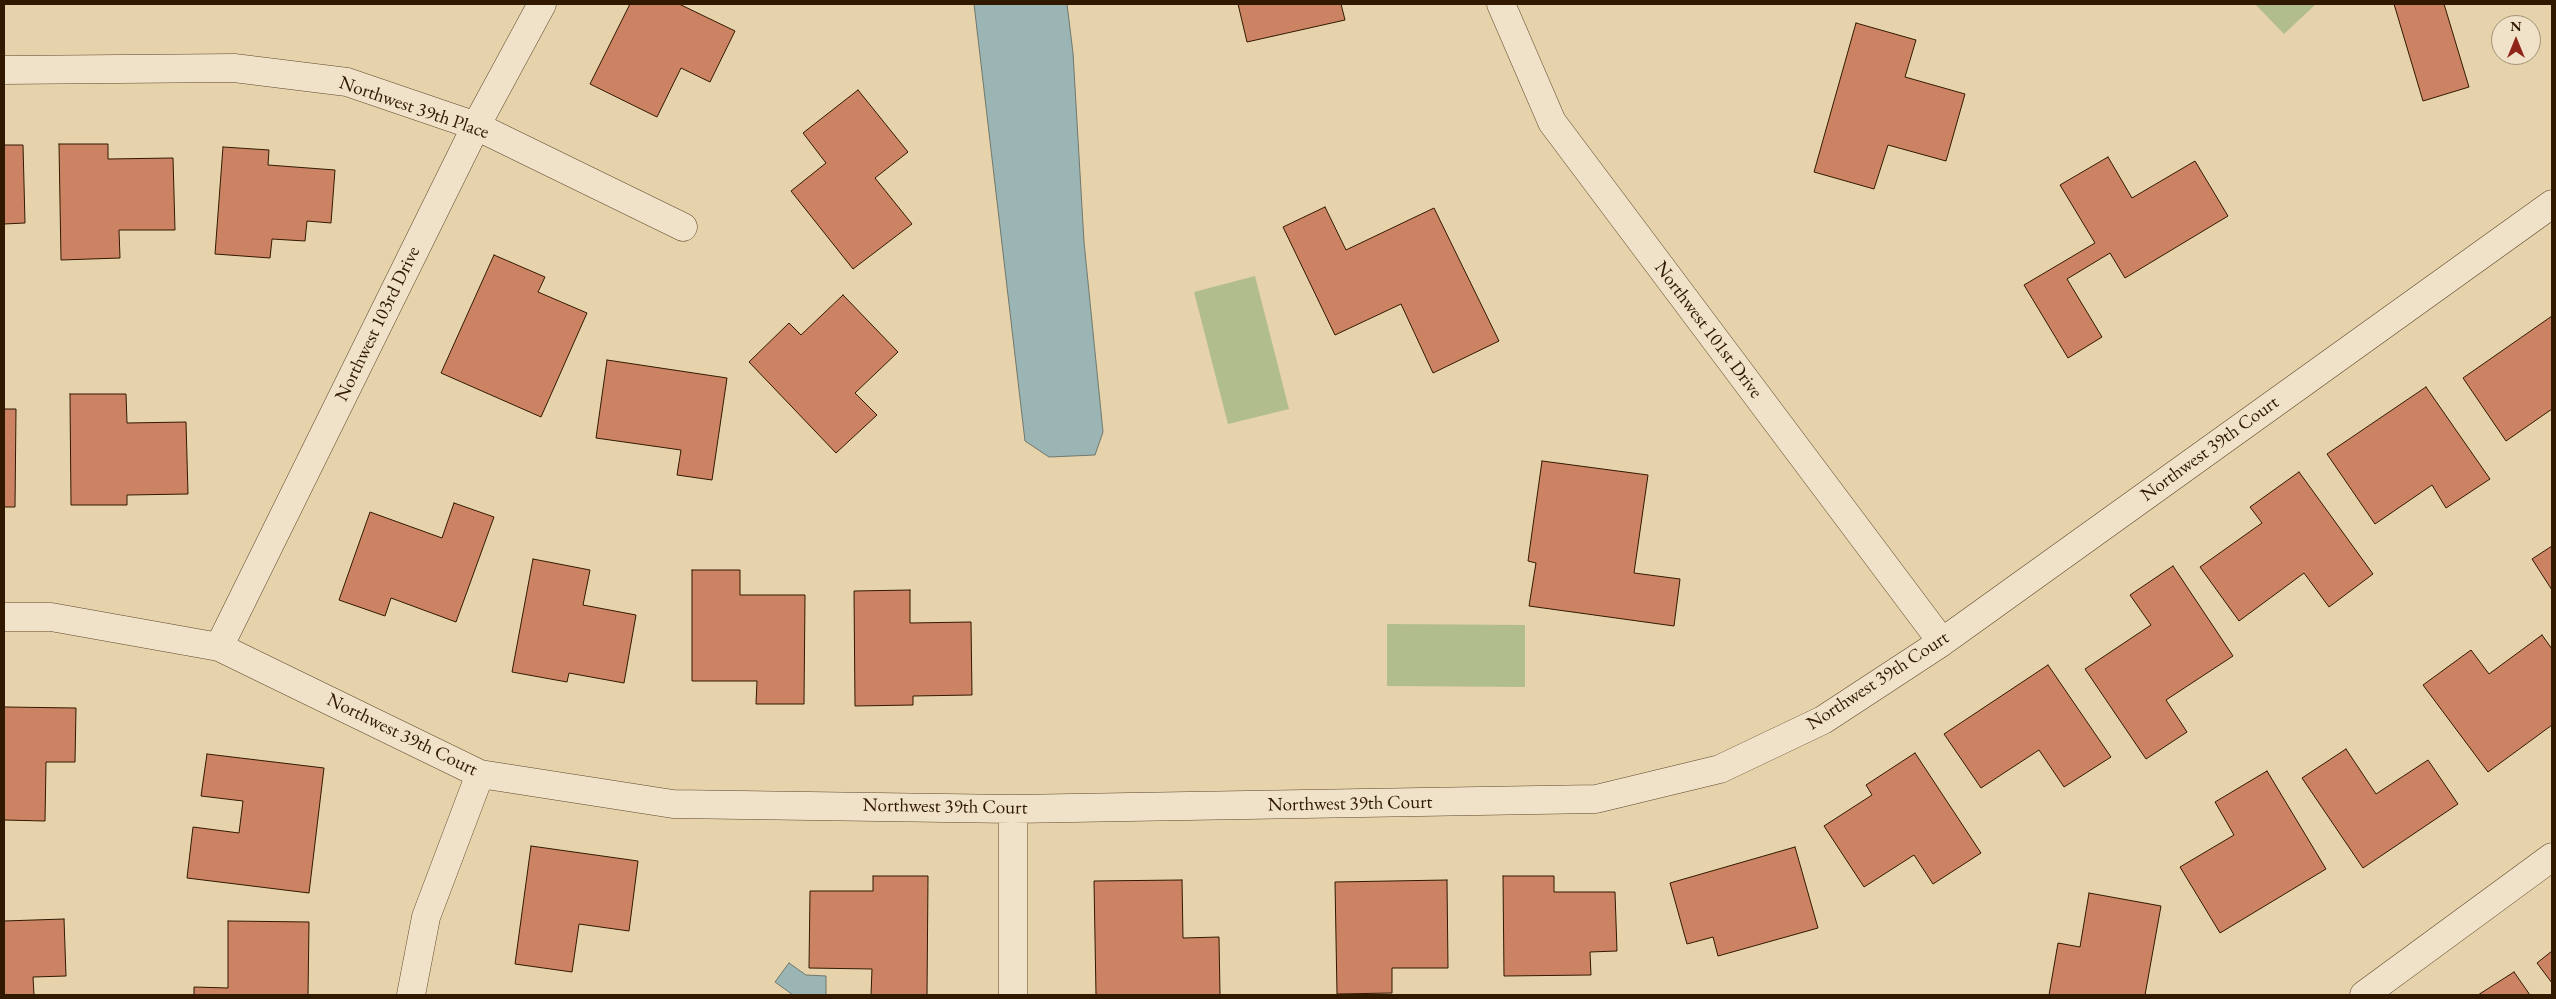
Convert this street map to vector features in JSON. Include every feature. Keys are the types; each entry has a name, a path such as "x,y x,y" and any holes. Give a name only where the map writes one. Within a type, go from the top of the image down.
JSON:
{"street":[{"name":"Northwest 103rd Drive","path":"219,647 476,126 542,4"},
{"name":"Northwest 101st Drive","path":"1501,4 1552,122 1942,642"},
{"name":"Northwest 39th Place","path":"4,70 234,68 347,82 476,126 683,227"},
{"name":"Northwest 39th Court","path":"4,618 51,618 219,647 480,774 673,804 1013,809 1596,799 1720,769 1823,720 1942,642 2552,204"},
{"path":"411,995 426,917 480,774"},
{"path":"1013,809 1013,995"},
{"path":"2364,995 2552,857"}],"green space":[{"path":"2255,4 2316,4 2284,34"},
{"path":"1255,276 1289,409 1228,424 1194,292"},
{"path":"1387,624 1525,625 1525,687 1387,686"}],"water":[{"path":"974,4 1067,4 1073,53 1084,242 1103,432 1095,455 1049,457 1025,441"},
{"path":"789,963 806,975 826,976 826,995 793,995 775,982"}],"building":[{"path":"630,4 679,4 735,31 710,82 681,68 657,117 590,84"},
{"path":"1238,4 1341,4 1345,20 1247,42"},
{"path":"2394,4 2444,4 2469,87 2423,101"},
{"path":"1856,23 1916,40 1905,77 1965,94 1946,161 1888,145 1874,189 1814,172"},
{"path":"858,90 908,152 875,178 912,224 853,269 791,191 826,163 803,133"},
{"path":"59,144 108,144 108,159 173,158 175,230 119,230 120,258 61,260"},
{"path":"4,145 23,145 25,223 4,224"},
{"path":"223,147 269,150 268,165 335,170 331,223 307,221 305,241 272,239 270,258 215,254"},
{"path":"2108,157 2132,198 2195,161 2228,216 2125,278 2110,253 2067,279 2102,337 2068,358 2024,285 2095,243 2060,185"},
{"path":"1325,207 1346,250 1434,208 1499,341 1433,373 1401,304 1335,335 1283,227"},
{"path":"494,255 545,277 538,292 587,313 541,417 441,373"},
{"path":"843,295 898,352 855,393 877,415 836,453 749,362 789,323 801,335"},
{"path":"2552,316 2552,409 2506,441 2463,378"},
{"path":"607,360 727,378 712,480 677,475 681,450 596,438"},
{"path":"2426,387 2490,479 2446,508 2432,485 2375,524 2327,454"},
{"path":"70,394 126,394 127,423 186,422 188,494 127,495 127,505 71,505"},
{"path":"4,409 16,409 15,507 4,507"},
{"path":"1542,461 1648,475 1634,573 1680,579 1674,626 1529,606 1536,563 1528,561"},
{"path":"2299,472 2373,574 2329,607 2304,573 2239,621 2200,567 2262,523 2250,507"},
{"path":"454,503 494,517 456,622 391,598 385,616 339,600 370,512 442,538"},
{"path":"2552,546 2552,590 2532,559"},
{"path":"533,559 590,570 583,605 636,615 624,683 569,673 567,682 512,672"},
{"path":"2173,566 2233,656 2166,700 2187,732 2146,759 2085,669 2151,625 2130,595"},
{"path":"692,570 740,570 740,595 805,595 804,704 756,704 757,681 692,681"},
{"path":"910,590 910,623 971,622 972,695 913,696 913,705 855,706 854,591"},
{"path":"2542,635 2552,649 2552,725 2488,772 2423,685 2471,650 2489,674"},
{"path":"2048,665 2111,757 2064,787 2039,750 1981,788 1944,734"},
{"path":"4,707 76,708 75,762 46,762 45,821 4,820"},
{"path":"2346,749 2376,794 2428,760 2458,804 2363,868 2302,778"},
{"path":"1915,753 1981,853 1933,884 1914,855 1864,887 1824,826 1872,795 1866,785"},
{"path":"207,754 324,768 309,893 187,878 193,827 239,833 243,801 201,796"},
{"path":"2267,771 2326,869 2220,933 2180,867 2234,835 2215,802"},
{"path":"531,846 638,861 629,931 579,924 572,972 515,964"},
{"path":"1795,847 1818,928 1718,956 1713,937 1687,944 1670,883"},
{"path":"873,876 928,876 927,995 871,995 872,969 809,968 810,891 873,891"},
{"path":"1503,876 1554,876 1554,892 1615,892 1617,951 1590,952 1591,975 1504,976"},
{"path":"1182,880 1183,938 1219,937 1220,995 1096,995 1094,881"},
{"path":"1447,880 1448,968 1392,968 1392,993 1337,994 1335,882"},
{"path":"2089,893 2161,906 2145,995 2049,995 2058,943 2080,947"},
{"path":"64,919 66,976 33,977 34,995 4,995 4,921"},
{"path":"228,921 309,922 308,995 194,995 194,987 228,988"},
{"path":"2552,951 2552,983 2537,963"},
{"path":"2514,972 2530,995 2478,995"}]}
